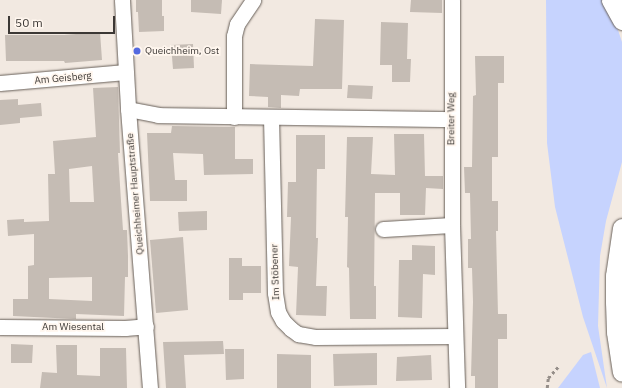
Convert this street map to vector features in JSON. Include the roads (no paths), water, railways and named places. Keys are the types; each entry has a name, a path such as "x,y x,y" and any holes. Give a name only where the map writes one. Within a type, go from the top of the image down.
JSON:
{"main road":[{"path":"611,0 622,20"},
{"path":"622,228 615,276 615,302 616,332 622,372"}],"street":[{"name":"Queichheimer Hauptstraße","path":"122,0 128,109 150,388"},
{"path":"234,116 234,36 237,24 253,0"},
{"name":"Breiter Weg","path":"451,7 452,225 456,388"},
{"name":"Am Geisberg","path":"0,83 126,72"},
{"path":"128,109 158,115 451,119"},
{"name":"Im Stöbener","path":"271,117 276,293 278,312 290,329 298,334 315,337 455,336"},
{"path":"383,229 452,225"},
{"name":"Am Wiesental","path":"0,327 110,328 146,326"}],"place":[{"name":"Queichheim, Ost","path":"137,51"}]}
